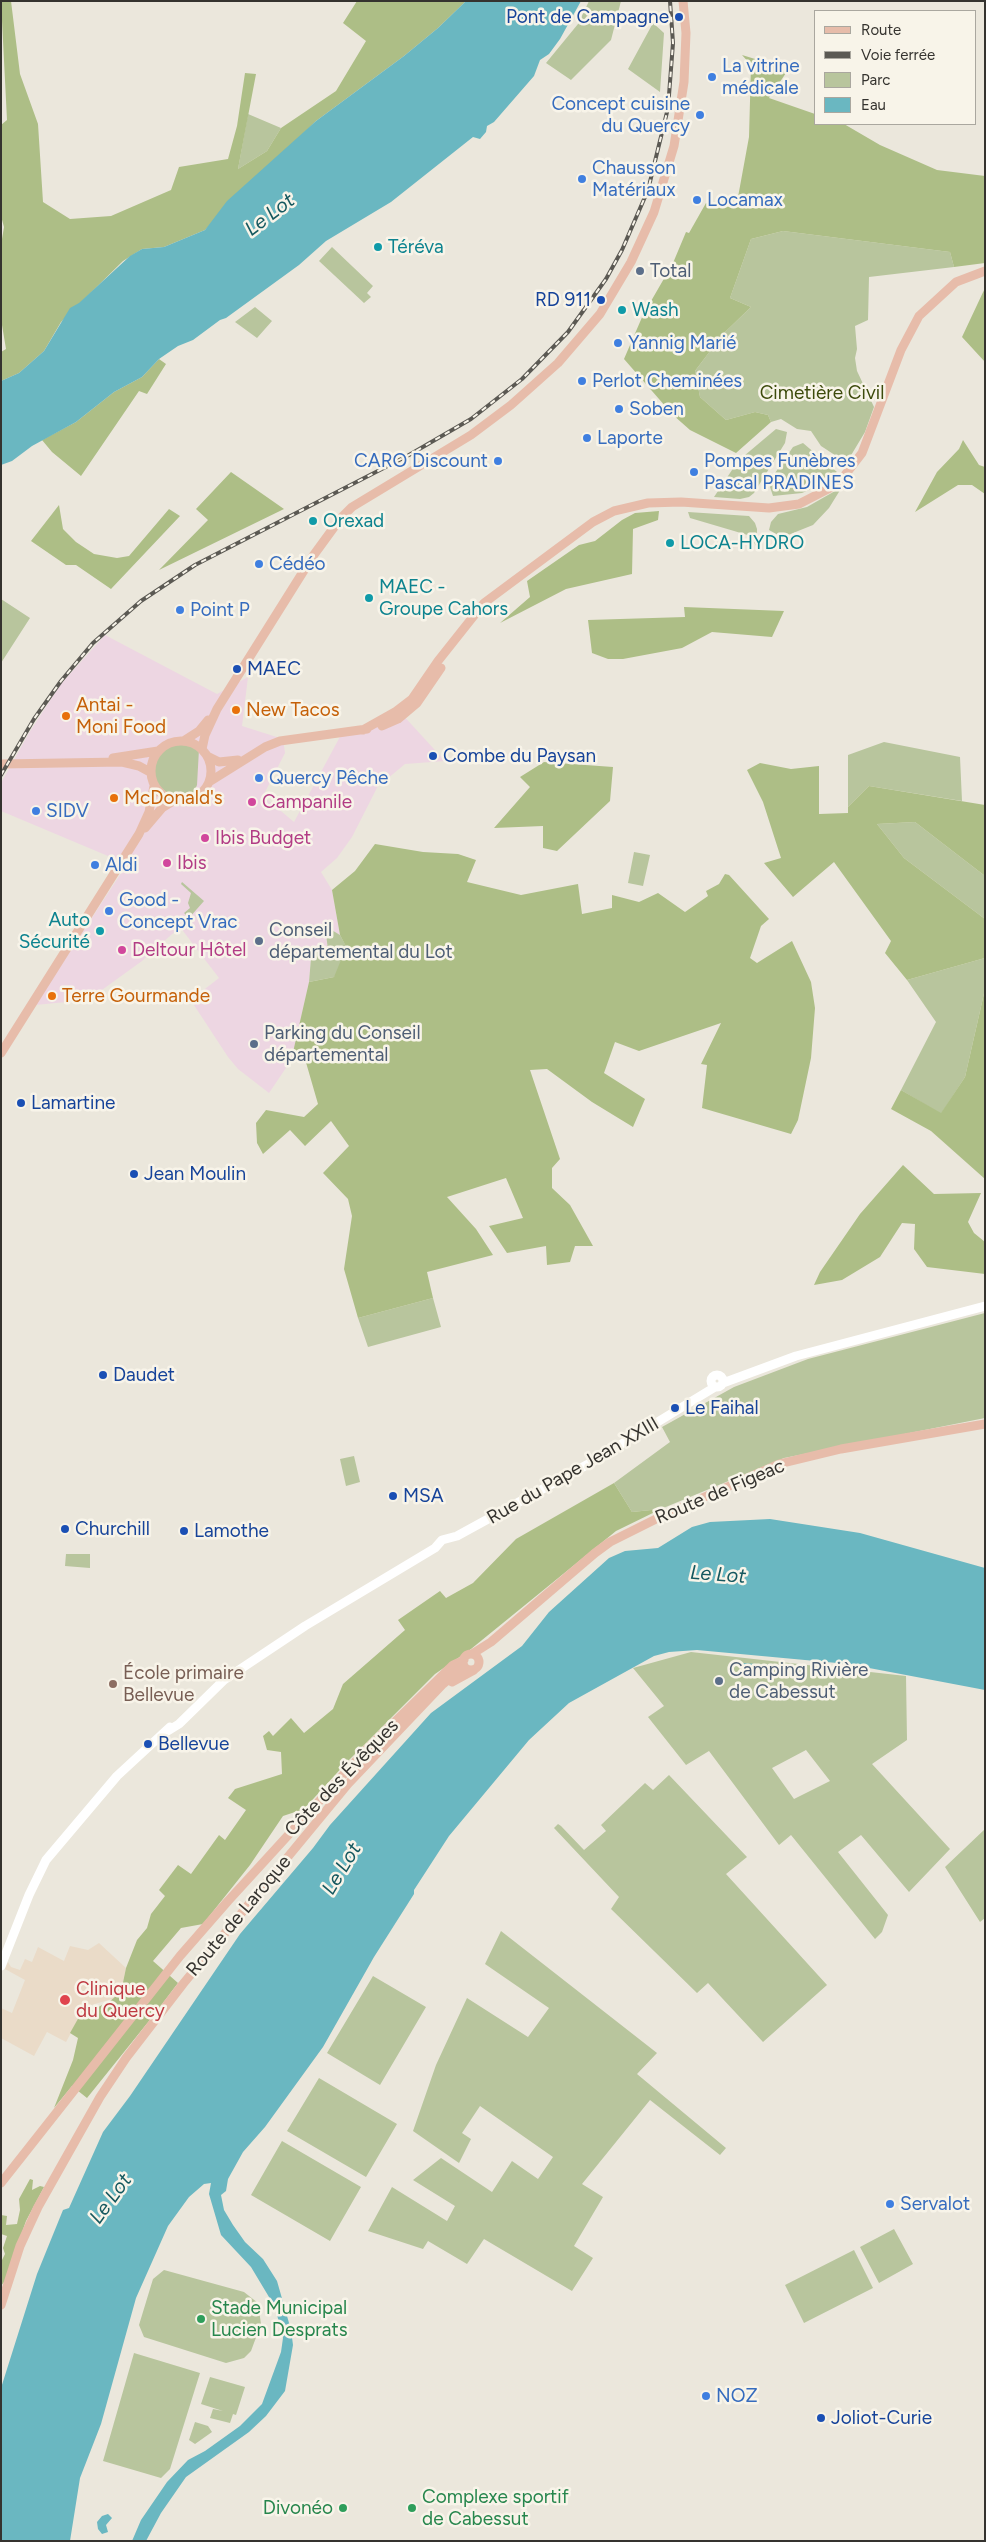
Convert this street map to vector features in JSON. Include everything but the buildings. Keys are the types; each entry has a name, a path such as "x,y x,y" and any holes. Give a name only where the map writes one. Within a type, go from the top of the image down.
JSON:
{"main road":[{"path":"1,1053 139,834 149,812 154,786 150,772 153,757 158,750 170,742 185,740 199,731 217,709 313,556 340,519 352,507 471,435 511,405 558,363 600,314 638,247 654,212 674,146 680,110 686,33 683,1"},
{"path":"154,786 167,798 175,800 193,798 201,793 209,782 246,758 280,741 363,730 398,719 410,710 428,690 452,644 484,603 593,522 614,511 648,503 681,502 769,508 799,504 832,487 846,475 862,453 909,332 919,316 956,282 985,270"},
{"path":"939,296 963,284 985,277"},
{"path":"209,782 210,764 205,753 205,735 217,709"},
{"path":"185,740 205,753 226,762 246,758"},
{"path":"78,763 158,750"},
{"path":"1,764 131,763 150,772"},
{"path":"139,834 162,808 175,800"},
{"name":"Route de Figeac","path":"470,1660 595,1553 610,1542 666,1514 779,1464 841,1449 985,1424"},
{"name":"Route de Laroque","path":"423,1705 448,1685 474,1670 468,1669 470,1660"},
{"name":"Route de Laroque","path":"1,2305 20,2246 38,2206 100,2097 126,2058 183,1984 348,1784 443,1684 470,1660"},
{"name":"Côte des Évêques","path":"1,2183 180,1956 228,1901 359,1756 453,1665 470,1660"}],"street":[{"name":"Rue du Pape Jean XXIII","path":"1,1966 29,1895 46,1860 117,1776 166,1732 179,1724 224,1680 260,1655 434,1548 442,1540 457,1536 592,1462 701,1396 718,1382 746,1375 796,1356 985,1306"}],"shaded area":[{"path":"105,635 217,694 248,677 242,726 283,739 285,753 263,796 294,822 342,733 401,713 445,761 405,764 387,779 382,778 352,837 337,858 321,872 332,890 340,935 325,927 328,950 311,958 309,982 292,1059 269,1093 238,1069 192,1002 192,999 219,978 180,927 142,961 88,1000 35,1005 127,864 1,811 1,783 29,733 60,685"},
{"name":"Clinique du Quercy","path":"99,1943 126,1968 121,1992 115,1998 85,2007 66,2042 47,2032 34,2056 1,2038 1,2008 12,2013 25,1980 5,1969 8,1962 11,1967 20,1970 25,1959 32,1962 38,1947 64,1961 70,1946 88,1950"}],"green space":[{"path":"1,1 11,1 20,74 38,124 43,202 70,219 111,216 171,190 179,167 228,159 237,126 245,73 256,74 238,169 267,151 281,128 336,91 366,41 343,23 357,1 466,1 438,28 404,56 316,121 205,230 164,247 142,249 123,261 61,322 44,351 19,373 1,381 1,352 6,349 1,319 1,245 4,227 1,216 1,125 7,120"},
{"path":"589,1 621,1 611,40 571,80 546,63 578,24"},
{"path":"653,23 664,33 660,92 628,69"},
{"path":"742,55 778,66 786,73 769,98 814,114 814,125 846,125 880,145 937,170 985,176 985,263 954,267 950,252 783,231 751,239 730,298 751,307 723,334 695,371 700,397 726,420 755,412 768,415 771,422 736,453 690,430 673,415 624,359 643,315 673,263 686,232 689,233 706,203 736,208 749,137 751,65"},
{"path":"248,114 281,128 267,151 238,169"},
{"name":"Cimetière Civil","path":"783,231 950,252 954,267 869,277 868,320 855,326 857,349 855,358 857,371 874,407 865,432 850,457 844,461 821,446 811,431 797,429 781,419 771,422 768,415 755,412 726,420 700,397 695,371 723,334 751,307 730,298 751,239"},
{"path":"332,247 373,286 367,293 371,297 364,303 319,261"},
{"path":"985,288 985,362 962,337"},
{"path":"255,307 272,321 257,338 235,322"},
{"path":"159,359 166,364 147,394 139,391 81,476 52,452 42,440 76,422 114,392 142,377"},
{"path":"776,429 787,432 785,443 754,493 749,497 740,499 714,497 738,461"},
{"path":"963,440 979,465 985,467 985,494 972,485 958,485 915,512 937,472 959,449"},
{"path":"803,443 837,472 818,486 802,493 773,496 769,484 773,476 793,447"},
{"path":"231,472 284,509 159,570 208,520 196,509"},
{"path":"842,487 829,508 813,525 788,535 780,536 769,530 771,522 778,514 807,507"},
{"path":"59,505 63,529 76,542 94,554 117,558 129,556 169,509 180,516 111,589 76,565 66,565 31,541"},
{"path":"659,511 658,520 633,529 632,574 566,589 500,623 530,597 527,581 579,545 595,541 622,520 635,513"},
{"path":"688,512 749,516 757,529 757,548 751,536 690,518"},
{"path":"1,599 30,618 1,663"},
{"path":"684,607 784,611 772,637 712,632 682,648 623,659 608,659 592,653 588,620 685,617"},
{"path":"175,742 190,744 199,749 197,785 194,792 185,796 175,796 166,792 158,785 154,776 154,761 166,746"},
{"path":"884,742 960,757 962,801 869,786 848,807 848,755"},
{"path":"544,762 613,767 610,801 557,851 543,848 543,826 494,828 530,787 520,777"},
{"path":"760,763 791,769 819,766 819,814 848,813 848,807 869,786 985,805 985,876 915,822 877,824 904,858 985,919 985,958 907,980 885,953 891,941 834,862 793,897 764,863 781,858 763,802 747,770"},
{"path":"915,822 985,876 985,919 904,858 877,824"},
{"path":"375,844 423,852 458,854 476,860 467,882 521,895 578,884 582,914 612,908 612,895 639,902 658,893 685,912 708,896 706,891 719,884 725,874 729,875 769,919 761,926 750,958 757,963 792,941 811,982 815,1008 811,1058 798,1120 791,1134 702,1108 707,1065 701,1064 721,1023 639,1051 615,1042 604,1073 645,1099 633,1127 592,1102 547,1069 530,1070 560,1159 552,1168 552,1188 570,1205 593,1246 575,1246 570,1262 547,1265 546,1246 507,1253 489,1226 523,1218 506,1178 447,1197 476,1229 493,1255 427,1272 433,1298 358,1318 344,1269 352,1216 348,1199 323,1173 349,1146 331,1121 305,1146 290,1130 263,1154 257,1143 256,1123 266,1110 304,1117 318,1104 305,1059 291,1061 309,982 334,977 341,960 353,960 340,935 332,890 355,871"},
{"path":"634,852 650,855 643,886 628,883"},
{"path":"182,882 204,901 189,918 184,913 190,908 188,903 191,893 181,884"},
{"path":"325,926 340,935 354,961 334,977 309,982 311,958 320,948 328,950"},
{"path":"985,958 985,989 965,1077 941,1114 901,1090 936,1022 907,980"},
{"path":"985,989 985,1179 931,1131 891,1109 901,1090 941,1113 965,1077"},
{"path":"903,1165 934,1194 981,1193 968,1222 974,1233 985,1242 985,1274 927,1267 914,1249 915,1224 902,1223 880,1257 842,1280 814,1285 820,1272 860,1214"},
{"path":"433,1298 441,1327 368,1347 358,1318"},
{"path":"985,1313 985,1418 784,1458 661,1509 632,1512 614,1483 670,1442 662,1427 734,1387 808,1359"},
{"path":"354,1456 360,1482 346,1486 340,1459"},
{"path":"614,1483 632,1512 661,1509 616,1531 471,1649 435,1674 346,1763 304,1809 283,1816 250,1865 203,1924 181,1928 153,1961 178,1983 153,2016 87,2098 72,2086 54,2108 73,2060 78,2038 70,2033 79,2017 110,2001 121,1992 126,1968 137,1940 147,1928 151,1914 165,1896 159,1890 178,1865 191,1874 219,1835 225,1840 246,1810 228,1798 235,1789 282,1774 281,1752 267,1750 263,1736 269,1731 273,1736 291,1718 304,1733 333,1709 343,1684 405,1630 398,1620 440,1591 446,1598 473,1583 516,1539"},
{"path":"66,1554 90,1554 90,1568 65,1566"},
{"path":"691,1652 906,1676 907,1740 872,1764 950,1849 909,1892 861,1835 838,1852 888,1915 882,1932 875,1939 791,1835 779,1845 709,1751 686,1765 648,1717 664,1706 633,1668","holes":["806,1750 830,1781 794,1799 772,1768"]},
{"path":"669,1775 747,1857 726,1874 827,1985 763,2042 708,1983 697,1993 611,1909 619,1897 554,1828 558,1824 561,1826 584,1850 606,1831 601,1825 645,1783 653,1790"},
{"path":"985,1829 985,1918 980,1922 945,1867"},
{"path":"501,1931 657,2053 637,2074 726,2148 720,2155 650,2100 582,2184 603,2197 574,2246 593,2258 572,2291 484,2239 467,2264 428,2241 423,2249 368,2231 392,2187 447,2221 455,2206 413,2180 441,2158 492,2192 512,2161 538,2179 553,2157 480,2106 462,2133 471,2139 459,2163 413,2131 436,2065 467,1998 528,2037 549,2008 485,1964"},
{"path":"373,1976 426,2007 380,2085 327,2053"},
{"path":"319,2078 397,2124 366,2177 287,2131"},
{"path":"282,2141 361,2187 330,2241 251,2195"},
{"path":"30,2179 33,2180 32,2190 40,2186 44,2187 26,2221 5,2281 1,2286 1,2262 5,2254 3,2248 7,2236 1,2234 1,2215 7,2216 6,2225 17,2224 20,2210 19,2199"},
{"path":"894,2229 913,2264 879,2283 860,2247"},
{"path":"854,2250 873,2288 804,2323 785,2285"},
{"name":"Stade Municipal Lucien Desprats","path":"164,2270 244,2292 258,2303 261,2324 251,2351 244,2358 226,2363 144,2337 139,2325 153,2279"},
{"path":"134,2353 200,2373 170,2469 161,2478 103,2461"},
{"path":"210,2377 245,2387 236,2415 233,2414 230,2423 210,2418 213,2409 223,2411 201,2404"},
{"path":"195,2422 208,2426 212,2432 195,2444 189,2440"}],"water":[{"name":"Le Lot","path":"466,1 581,1 560,39 549,54 540,60 534,76 494,122 487,126 486,132 480,139 473,137 391,202 326,241 299,265 226,318 220,320 193,340 178,346 159,359 142,377 114,392 76,422 32,446 12,461 1,465 1,381 19,373 44,351 70,308 79,303 130,256 142,249 164,247 205,230 227,201 316,121 404,56 438,28"},
{"name":"Le Lot","path":"770,1519 860,1533 985,1568 985,1690 848,1664 697,1650 669,1652 654,1656 569,1703 529,1740 449,1836 414,1890 414,1894 374,1957 323,2047 265,2127 243,2152 228,2179 226,2191 221,2195 224,2210 233,2225 245,2242 263,2259 277,2281 291,2330 293,2345 285,2391 266,2416 249,2432 186,2477 161,2513 146,2541 132,2541 141,2520 167,2482 188,2460 205,2451 240,2426 262,2404 281,2352 283,2338 275,2307 251,2267 221,2235 209,2194 211,2183 204,2184 189,2197 168,2226 136,2298 101,2424 80,2478 70,2541 1,2541 1,2388 37,2274 63,2210 69,2208 103,2132 130,2096 240,1934 313,1848 330,1825 431,1713 522,1646 549,1612 609,1558 625,1551 658,1548 692,1527 710,1522"},
{"path":"742,1663 771,1665 771,1671 742,1670"},
{"path":"108,2514 112,2518 106,2525 108,2532 102,2534 98,2529 97,2522 102,2516"}],"railway":[{"path":"1,775 34,719 61,681 93,643 141,601 195,565 409,455 471,419 522,379 568,332 606,279 622,250 648,190 668,108 673,43 670,1"}],"place":[{"name":"Pont de Campagne","path":"679,17"},
{"name":"La vitrine médicale","path":"712,77"},
{"name":"Concept cuisine du Quercy","path":"700,115"},
{"name":"Chausson Matériaux","path":"582,179"},
{"name":"Locamax","path":"697,200"},
{"name":"Téréva","path":"378,247"},
{"name":"Total","path":"640,271"},
{"name":"RD 911","path":"601,300"},
{"name":"Wash","path":"622,310"},
{"name":"Yannig Marié","path":"618,343"},
{"name":"Perlot Cheminées","path":"582,381"},
{"name":"Soben","path":"619,409"},
{"name":"Laporte","path":"587,438"},
{"name":"CARO Discount","path":"498,461"},
{"name":"Pompes Funèbres Pascal PRADINES","path":"694,472"},
{"name":"Orexad","path":"313,521"},
{"name":"LOCA-HYDRO","path":"670,543"},
{"name":"Cédéo","path":"259,564"},
{"name":"MAEC - Groupe Cahors","path":"369,598"},
{"name":"Point P","path":"180,610"},
{"name":"MAEC","path":"237,669"},
{"name":"New Tacos","path":"236,710"},
{"name":"Antai - Moni Food","path":"66,716"},
{"name":"Combe du Paysan","path":"433,756"},
{"name":"Quercy Pêche","path":"259,778"},
{"name":"McDonald's","path":"114,798"},
{"name":"Campanile","path":"252,802"},
{"name":"SIDV","path":"36,811"},
{"name":"Ibis Budget","path":"205,838"},
{"name":"Ibis","path":"167,863"},
{"name":"Aldi","path":"95,865"},
{"name":"Good - Concept Vrac","path":"109,911"},
{"name":"Auto Sécurité","path":"100,931"},
{"name":"Conseil départemental du Lot","path":"259,941"},
{"name":"Deltour Hôtel","path":"122,950"},
{"name":"Terre Gourmande","path":"52,996"},
{"name":"Parking du Conseil départemental","path":"254,1044"},
{"name":"Lamartine","path":"21,1103"},
{"name":"Jean Moulin","path":"134,1174"},
{"name":"Daudet","path":"103,1375"},
{"name":"Le Faihal","path":"675,1408"},
{"name":"MSA","path":"393,1496"},
{"name":"Churchill","path":"65,1529"},
{"name":"Lamothe","path":"184,1531"},
{"name":"Camping Rivière de Cabessut","path":"719,1681"},
{"name":"École primaire Bellevue","path":"113,1684"},
{"name":"Bellevue","path":"148,1744"},
{"name":"Clinique du Quercy","path":"65,2000"},
{"name":"Servalot","path":"890,2204"},
{"name":"Stade Municipal Lucien Desprats","path":"201,2319"},
{"name":"NOZ","path":"706,2396"},
{"name":"Joliot-Curie","path":"821,2418"},
{"name":"Divonéo","path":"343,2508"},
{"name":"Complexe sportif de Cabessut","path":"412,2508"}]}
